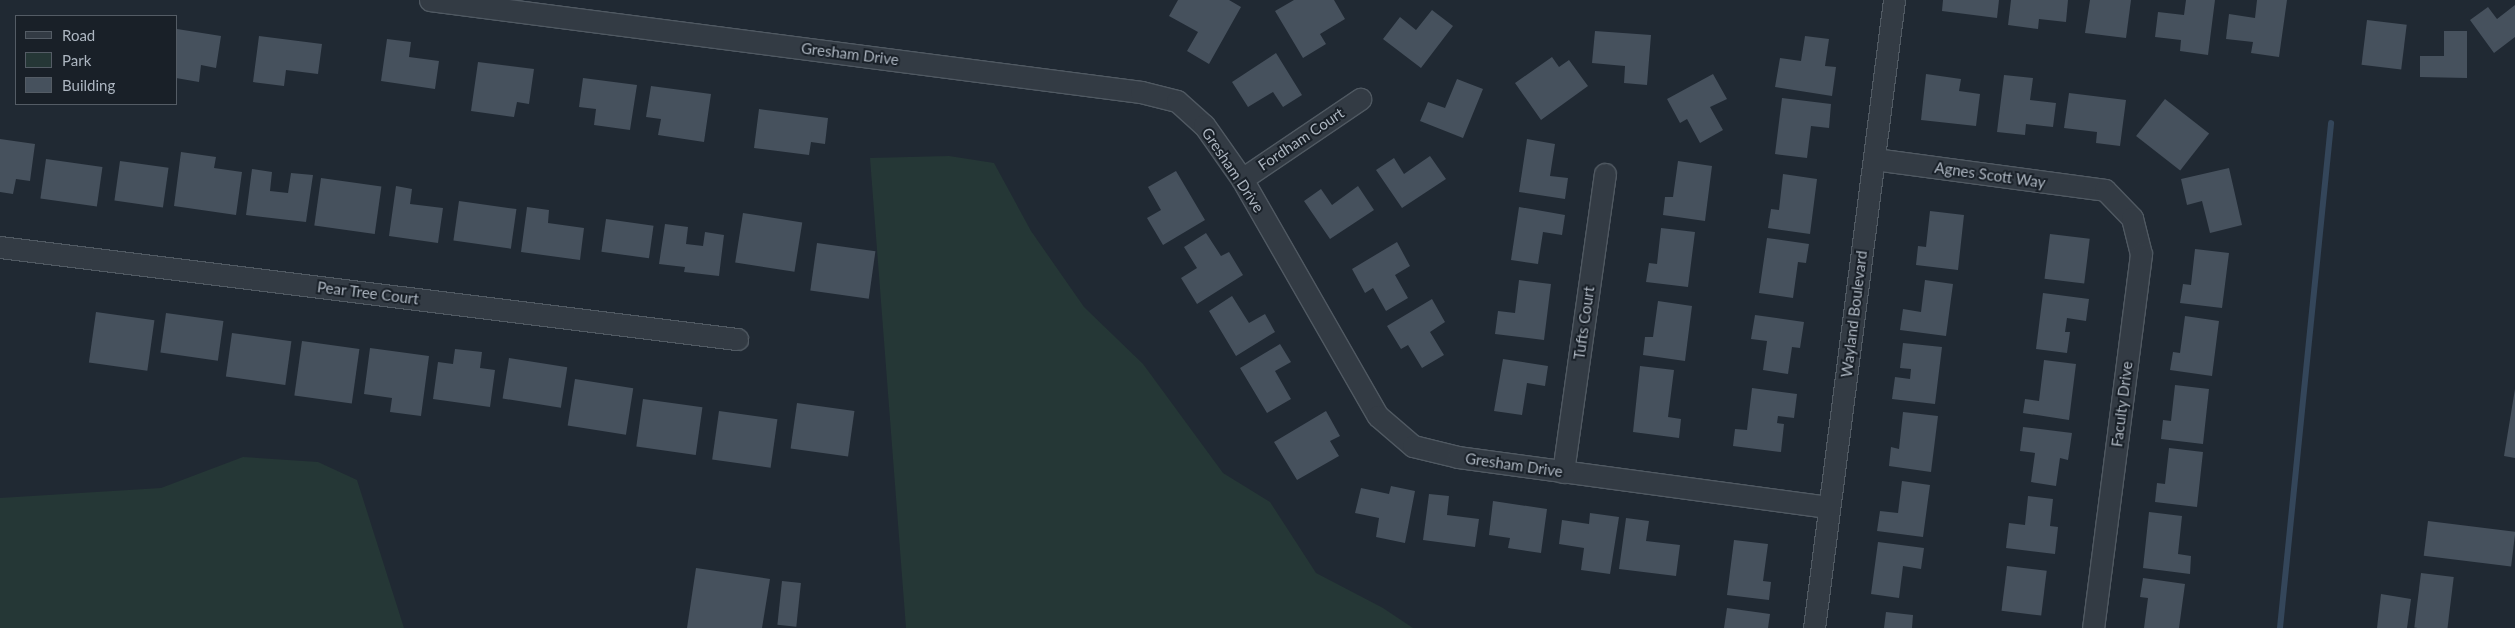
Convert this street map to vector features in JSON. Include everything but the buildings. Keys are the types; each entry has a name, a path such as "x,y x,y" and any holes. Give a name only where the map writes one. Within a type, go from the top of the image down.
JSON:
{"street":[{"name":"Gresham Drive","path":"430,0 1141,92 1177,102 1204,125 1242,179 1378,416 1413,446 1458,457 1829,507"},
{"name":"Wayland Boulevard","path":"1814,628 1894,0"},
{"name":"Fordham Court","path":"1242,179 1360,99"},
{"name":"Agnes Scott Way","path":"1874,159 2106,190"},
{"name":"Tufts Court","path":"1563,472 1605,174"},
{"name":"Faculty Drive","path":"2093,628 2142,254 2132,218 2106,190"},
{"name":"Pear Tree Court","path":"0,247 737,339"}],"green space":[{"path":"949,156 994,163 1031,231 1084,307 1143,364 1223,473 1270,502 1316,573 1383,608 1413,628 906,628 870,158"},
{"path":"243,457 318,462 357,480 404,628 0,628 0,498 161,488"}],"waterway":[{"path":"2280,628 2331,124"}]}
